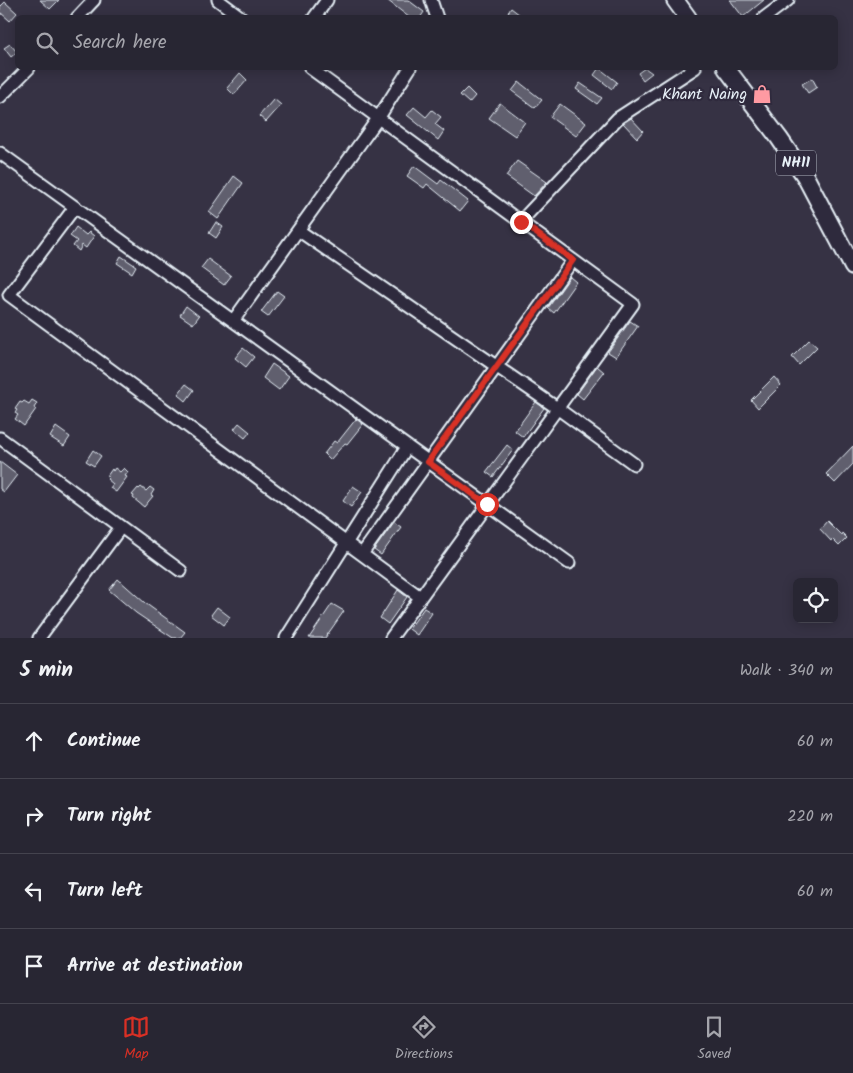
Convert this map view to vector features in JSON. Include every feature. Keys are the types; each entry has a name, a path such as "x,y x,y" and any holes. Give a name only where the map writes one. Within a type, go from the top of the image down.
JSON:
{"highway":[{"path":"675,0 686,15"},
{"name":"NH11","path":"728,70 806,176 853,267"}],"street":[{"path":"218,0 238,15"},
{"path":"316,15 327,0"},
{"path":"431,0 437,15"},
{"path":"768,15 788,0"},
{"path":"79,15 86,3"},
{"path":"0,97 27,70"},
{"path":"313,70 633,304 391,638"},
{"path":"233,321 379,117 409,70"},
{"path":"521,222 618,118 692,70"},
{"path":"0,152 569,563"},
{"path":"75,207 8,295 420,597"},
{"path":"298,230 557,408 634,464"},
{"path":"362,554 573,260"},
{"path":"0,438 181,571"},
{"path":"286,638 407,447"},
{"path":"39,638 121,527"}],"building":[{"path":"40,0 59,0 50,9"},
{"path":"387,0 408,0 424,12 422,15 406,15"},
{"path":"730,0 764,0 745,15 741,15"},
{"path":"5,2 17,13 10,21 0,12 0,7"},
{"path":"511,8 520,15 506,15"},
{"path":"10,44 15,50 15,54 11,57 4,48"},
{"path":"598,70 602,70 617,82 612,89 594,75"},
{"path":"642,70 648,70 652,73 643,80 638,73"},
{"path":"240,73 247,80 234,95 227,88"},
{"path":"812,78 817,87 808,93 802,84"},
{"path":"519,82 542,100 535,108 512,91"},
{"path":"580,83 602,98 597,104 576,89"},
{"path":"467,88 475,96 469,103 460,95"},
{"path":"274,99 281,105 266,122 259,116"},
{"path":"500,103 525,122 515,136 489,118"},
{"path":"560,104 586,123 576,136 550,117"},
{"path":"414,107 426,117 432,110 441,117 435,124 444,131 438,140 407,115"},
{"path":"631,118 643,131 637,138 623,123"},
{"path":"517,161 547,182 534,196 506,176"},
{"path":"414,166 438,184 441,180 468,201 460,211 427,184 424,188 407,176"},
{"path":"234,176 243,183 218,219 209,212"},
{"path":"216,222 223,227 216,238 209,233"},
{"path":"76,227 86,235 89,232 94,236 86,248 82,245 79,251 73,246 77,241 70,236"},
{"path":"121,256 136,266 132,273 117,263"},
{"path":"208,259 231,276 224,285 201,268"},
{"path":"570,277 576,282 554,313 548,308"},
{"path":"277,291 284,296 268,317 261,312"},
{"path":"186,306 199,316 193,324 180,315"},
{"path":"630,321 638,326 616,357 608,352"},
{"path":"809,340 817,347 799,365 792,357"},
{"path":"243,348 254,357 246,367 235,358"},
{"path":"272,364 289,376 279,390 263,378"},
{"path":"597,366 604,372 583,399 577,394"},
{"path":"774,377 781,385 758,408 751,400"},
{"path":"186,384 194,390 186,401 178,394"},
{"path":"32,400 37,403 34,408 36,409 24,426 15,419 18,415 15,413 17,410 15,409 20,402 24,401 29,404"},
{"path":"536,402 544,408 523,437 515,431"},
{"path":"356,419 363,424 347,444 345,443 330,460 324,454 334,441 337,443"},
{"path":"239,423 250,432 245,438 234,429"},
{"path":"56,427 70,437 64,446 50,437"},
{"path":"507,445 513,450 493,477 486,472"},
{"path":"853,446 853,464 835,483 826,474"},
{"path":"93,450 101,456 94,466 86,461"},
{"path":"0,462 17,475 4,492 0,489"},
{"path":"115,468 120,472 124,468 128,472 125,476 127,477 116,492 110,488 113,484 107,479 112,469 113,471"},
{"path":"353,486 362,492 351,507 343,501"},
{"path":"141,487 146,491 150,487 154,490 151,495 153,496 144,507 132,495"},
{"path":"827,521 841,535 842,533 847,538 839,546 832,539 831,541 820,529"},
{"path":"394,522 401,527 381,555 374,550"},
{"path":"118,579 145,603 185,632 180,638 173,638 136,613 109,590"},
{"path":"398,590 407,597 388,624 380,618"},
{"path":"332,604 344,611 325,638 309,638"},
{"path":"217,607 230,617 224,625 211,615"},
{"path":"424,608 432,613 417,635 409,629"}],"place":[{"name":"Khant Naing","path":"762,94"}],"route":[{"path":"487,504 428,462 573,260 521,222"}]}
